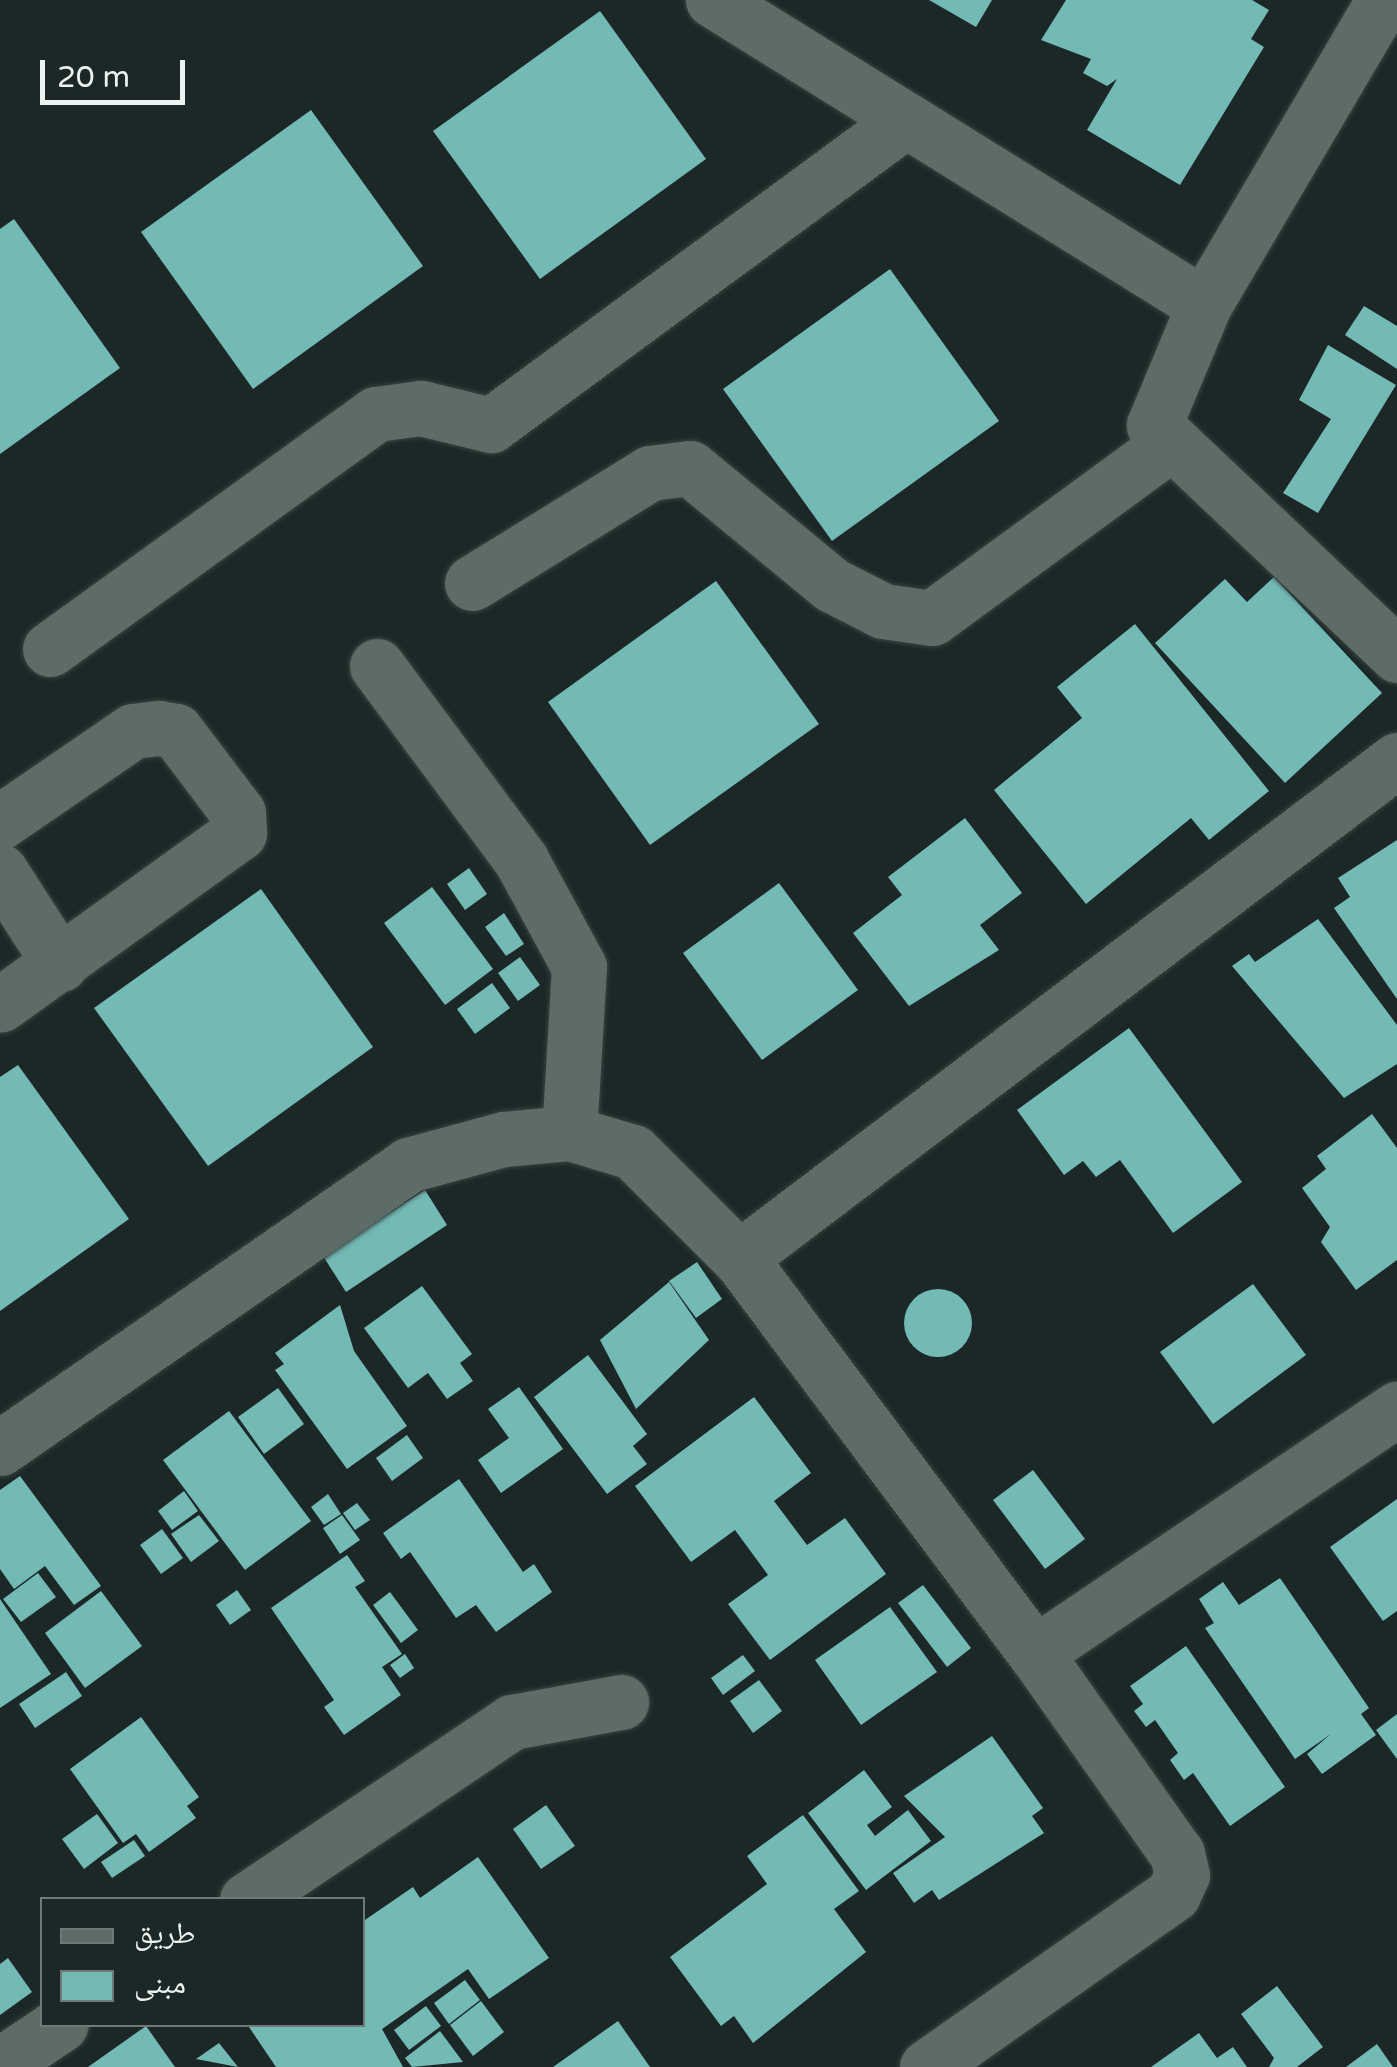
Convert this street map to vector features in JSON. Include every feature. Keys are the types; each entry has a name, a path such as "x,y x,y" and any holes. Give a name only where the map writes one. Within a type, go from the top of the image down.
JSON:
{"street":[{"path":"713,0 1204,305"},
{"path":"1384,0 1204,305 1156,404 1154,425 1168,445 1397,655"},
{"path":"50,649 376,414 421,408 491,425 906,120"},
{"path":"472,583 650,473 690,468 832,585 883,611 932,618 1168,445"},
{"path":"376,666 521,860 572,950 579,967 569,1133"},
{"path":"0,822 133,732 159,728 176,730 238,812 239,834 225,848 0,1005"},
{"path":"739,1258 1397,760"},
{"path":"0,871 60,964"},
{"path":"4,1437 408,1165 504,1139 569,1133 633,1152 739,1258 1036,1653 1177,1854 1182,1874 1173,1894 927,2067"},
{"path":"1036,1653 1397,1409"},
{"path":"251,1897 512,1722 621,1702"},
{"path":"0,2066 57,2027"}],"building":[{"path":"929,0 992,0 976,27"},
{"path":"1066,0 1252,0 1269,10 1251,39 1264,47 1180,185 1087,130 1117,79 1107,86 1083,73 1091,59 1041,40"},
{"path":"600,11 706,159 540,279 433,131"},
{"path":"311,110 423,266 253,389 141,232"},
{"path":"14,219 120,368 0,454 0,229"},
{"path":"890,269 999,421 832,541 723,389"},
{"path":"1364,306 1397,326 1397,369 1345,335"},
{"path":"1328,345 1396,385 1318,513 1283,493 1331,419 1299,400"},
{"path":"1274,577 1382,693 1285,783 1155,643 1225,579 1247,602"},
{"path":"716,581 819,724 650,845 548,702"},
{"path":"1135,624 1269,791 1209,840 1191,818 1086,904 994,790 1082,718 1057,687"},
{"path":"965,818 1022,893 980,925 999,950 909,1006 853,933 902,895 888,877"},
{"path":"1397,840 1397,999 1334,908 1350,897 1338,878"},
{"path":"469,868 487,894 465,910 447,884"},
{"path":"779,883 858,990 762,1060 683,953"},
{"path":"432,887 493,969 445,1005 384,923"},
{"path":"261,889 373,1047 208,1166 94,1008"},
{"path":"504,913 524,944 506,956 485,927"},
{"path":"1318,919 1397,1025 1397,1064 1344,1098 1232,966 1249,954 1255,962"},
{"path":"520,957 540,985 518,1001 498,973"},
{"path":"492,983 510,1008 475,1034 457,1009"},
{"path":"1129,1028 1242,1182 1173,1233 1120,1160 1096,1177 1083,1161 1064,1175 1017,1110"},
{"path":"18,1065 129,1219 0,1311 0,1077"},
{"path":"1372,1114 1397,1148 1397,1260 1356,1290 1321,1242 1330,1227 1302,1188 1326,1169 1317,1156"},
{"path":"425,1190 447,1225 346,1292 323,1256"},
{"path":"697,1262 722,1299 696,1318 669,1281"},
{"path":"669,1282 709,1340 636,1409 600,1340"},
{"path":"1253,1284 1306,1355 1213,1424 1160,1352"},
{"path":"422,1286 472,1354 460,1363 473,1381 447,1399 428,1373 408,1388 364,1328"},
{"path":"938,1289 951,1291 962,1299 970,1310 970,1336 962,1347 951,1355 938,1357 925,1355 914,1347 906,1336 904,1323 906,1310 914,1299 925,1291"},
{"path":"340,1305 354,1351 407,1426 347,1469 275,1370 284,1364 275,1353"},
{"path":"588,1355 647,1434 633,1446 647,1464 607,1494 534,1397"},
{"path":"519,1387 563,1449 501,1493 478,1460 509,1438 488,1409"},
{"path":"278,1388 304,1424 264,1454 238,1417"},
{"path":"754,1397 811,1473 774,1501 807,1545 845,1518 886,1574 770,1660 728,1604 768,1575 735,1530 691,1562 635,1486"},
{"path":"229,1411 311,1521 245,1570 163,1460"},
{"path":"407,1435 423,1458 392,1481 376,1458"},
{"path":"1033,1470 1085,1539 1045,1569 993,1500"},
{"path":"20,1476 101,1586 74,1605 45,1566 14,1589 0,1569 0,1490"},
{"path":"459,1479 523,1572 534,1564 552,1592 496,1632 476,1605 456,1618 410,1552 401,1559 383,1533"},
{"path":"184,1491 198,1511 172,1530 158,1511"},
{"path":"328,1494 341,1514 324,1525 311,1507"},
{"path":"1397,1499 1397,1611 1383,1621 1330,1547"},
{"path":"357,1503 370,1520 355,1530 343,1513"},
{"path":"199,1515 219,1541 191,1562 171,1534"},
{"path":"342,1515 360,1540 340,1554 323,1528"},
{"path":"162,1529 183,1558 161,1574 140,1545"},
{"path":"347,1555 365,1581 355,1587 402,1654 382,1667 401,1695 344,1735 324,1707 334,1700 271,1608"},
{"path":"38,1573 56,1597 21,1622 3,1599"},
{"path":"1280,1578 1369,1708 1361,1714 1376,1735 1322,1774 1307,1754 1331,1734 1295,1759 1205,1628 1214,1623 1199,1599 1223,1582 1239,1605"},
{"path":"923,1585 971,1648 947,1667 898,1603"},
{"path":"237,1590 251,1610 230,1625 216,1605"},
{"path":"101,1591 142,1646 85,1688 45,1633"},
{"path":"390,1592 418,1630 401,1643 373,1605"},
{"path":"0,1599 51,1674 0,1708"},
{"path":"890,1607 937,1672 861,1725 815,1660"},
{"path":"1186,1646 1285,1787 1230,1826 1193,1773 1184,1780 1170,1760 1178,1753 1155,1720 1146,1727 1134,1711 1143,1704 1130,1686"},
{"path":"405,1654 414,1668 400,1678 390,1665"},
{"path":"743,1655 755,1671 723,1695 711,1678"},
{"path":"66,1672 82,1696 35,1728 19,1704"},
{"path":"759,1680 782,1711 753,1733 730,1701"},
{"path":"1397,1714 1397,1759 1376,1730"},
{"path":"141,1717 199,1797 187,1806 196,1818 149,1852 136,1834 123,1843 70,1769"},
{"path":"992,1736 1043,1808 1032,1816 1044,1833 939,1900 932,1890 914,1903 893,1873 945,1837 904,1796"},
{"path":"864,1770 892,1807 867,1825 875,1836 908,1810 931,1841 866,1890 808,1813"},
{"path":"546,1805 575,1846 541,1869 513,1829"},
{"path":"97,1814 118,1843 84,1869 62,1839"},
{"path":"803,1815 859,1891 834,1909 866,1952 753,2043 734,2016 721,2026 670,1957 767,1884 747,1856"},
{"path":"134,1840 145,1856 112,1878 101,1862"},
{"path":"478,1857 549,1958 489,1999 468,1969 382,2029 403,2067 276,2067 249,2027 365,2027 365,1920 413,1887 420,1898"},
{"path":"8,1958 32,1992 0,2015 0,1964"},
{"path":"465,1980 480,2000 449,2024 434,2003"},
{"path":"1277,1986 1323,2047 1297,2067 1269,2067 1274,2058 1241,2014"},
{"path":"481,2001 504,2032 473,2056 450,2025"},
{"path":"426,2006 441,2026 409,2050 394,2030"},
{"path":"618,2021 650,2067 553,2067"},
{"path":"147,2027 175,2067 88,2067"},
{"path":"440,2031 463,2062 412,2067 405,2058"},
{"path":"1199,2033 1217,2058 1233,2047 1247,2067 1151,2067"},
{"path":"219,2043 238,2067 196,2059"},
{"path":"1377,2044 1393,2067 1346,2067"}]}
